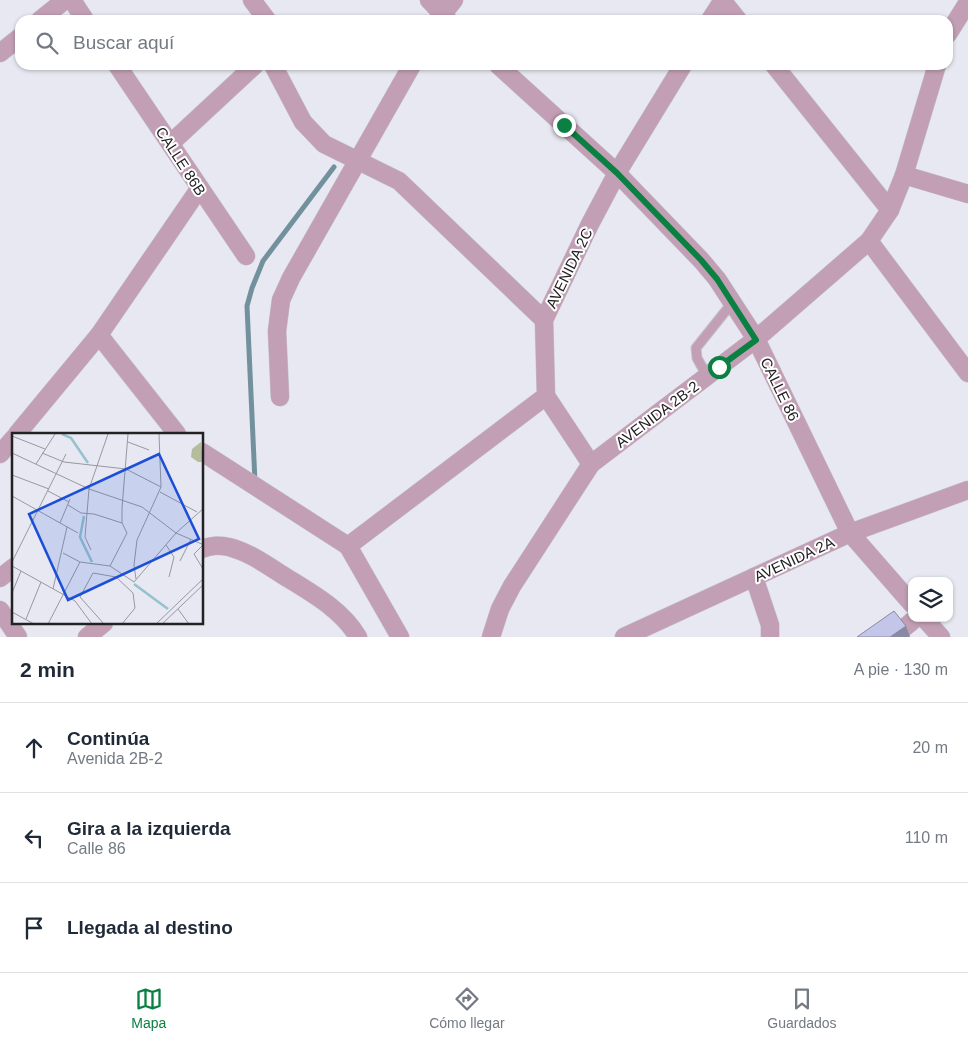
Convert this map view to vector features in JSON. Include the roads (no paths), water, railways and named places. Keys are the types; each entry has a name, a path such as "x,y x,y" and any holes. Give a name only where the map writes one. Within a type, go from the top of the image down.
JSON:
{"street":[{"path":"46,15 65,0"},
{"path":"72,0 82,15"},
{"path":"252,0 263,15"},
{"path":"429,0 440,15"},
{"path":"444,15 454,0"},
{"path":"713,15 722,0 734,15"},
{"path":"953,26 968,2"},
{"path":"0,53 15,40"},
{"name":"CALLE 86B","path":"120,70 171,143 199,189 246,256"},
{"path":"171,143 250,70"},
{"path":"276,70 303,122 324,144 399,182 544,320"},
{"path":"280,397 277,331 281,300 291,278 409,70"},
{"name":"CALLE 86","path":"504,70 617,173 717,279 756,340 850,533 908,599"},
{"name":"AVENIDA 2C","path":"546,396 544,320 617,173 680,70"},
{"path":"778,70 890,210"},
{"name":"AVENIDA 2B-2","path":"490,637 500,608 512,586 591,464 756,340 869,241 890,210 904,175 936,70"},
{"path":"904,175 968,194"},
{"path":"18,433 99,336 199,189"},
{"path":"869,241 968,373"},
{"path":"99,336 176,433"},
{"path":"348,546 546,396 591,464"},
{"path":"0,454 12,440"},
{"path":"204,453 348,546 400,637"},
{"name":"AVENIDA 2A","path":"624,637 850,533 968,490"},
{"path":"204,548 213,545 228,547 249,554 316,596 338,613 358,637"},
{"path":"0,578 12,569"},
{"path":"754,577 770,625 770,637"},
{"path":"0,610 18,637"},
{"path":"893,637 911,622"},
{"path":"87,637 103,624"}],"lane":[{"path":"707,376 695,353 696,348 732,303"}],"waterway":[{"path":"255,482 247,306 263,261 334,167"}]}
